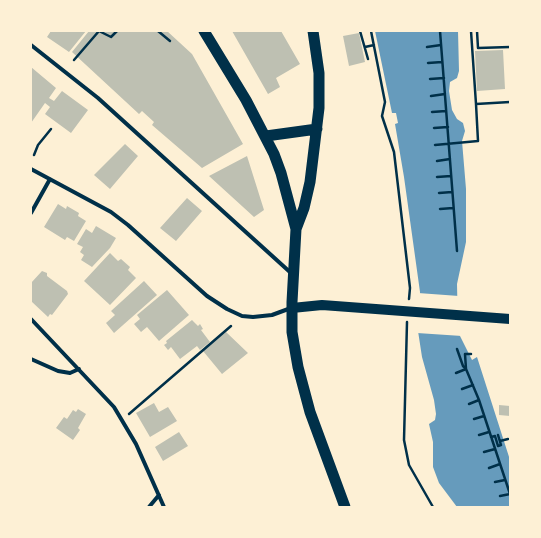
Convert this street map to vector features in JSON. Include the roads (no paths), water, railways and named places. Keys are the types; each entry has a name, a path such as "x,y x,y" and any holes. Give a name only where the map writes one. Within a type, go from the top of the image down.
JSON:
{"highway":[{"path":"204,31 243,94 266,136 281,172 296,228"},
{"path":"313,31 319,73 317,129 308,189 296,228 292,308 293,342 304,389 317,431 345,507"},
{"path":"266,136 317,129"}],"main road":[{"path":"292,308 322,305 510,319"}],"street":[{"path":"31,46 98,98 293,275"},
{"path":"31,169 111,212 138,234 201,291 227,309 242,316 253,318 272,315 292,308"},
{"path":"31,213 50,179"},
{"path":"31,319 103,394 122,419 164,507"},
{"path":"31,359 58,371 70,373 79,369"},
{"path":"148,507 159,495"}],"water":[{"path":"375,31 458,31 459,71 457,78 450,82 449,91 452,110 457,119 463,123 465,131 462,141 466,189 466,242 457,284 458,332 472,360 477,357 510,460 510,507 457,507 439,483 433,467 433,442 429,424 435,420 436,414 434,400 422,357 418,331 420,292 395,124 398,123 396,113 392,113"}]}
